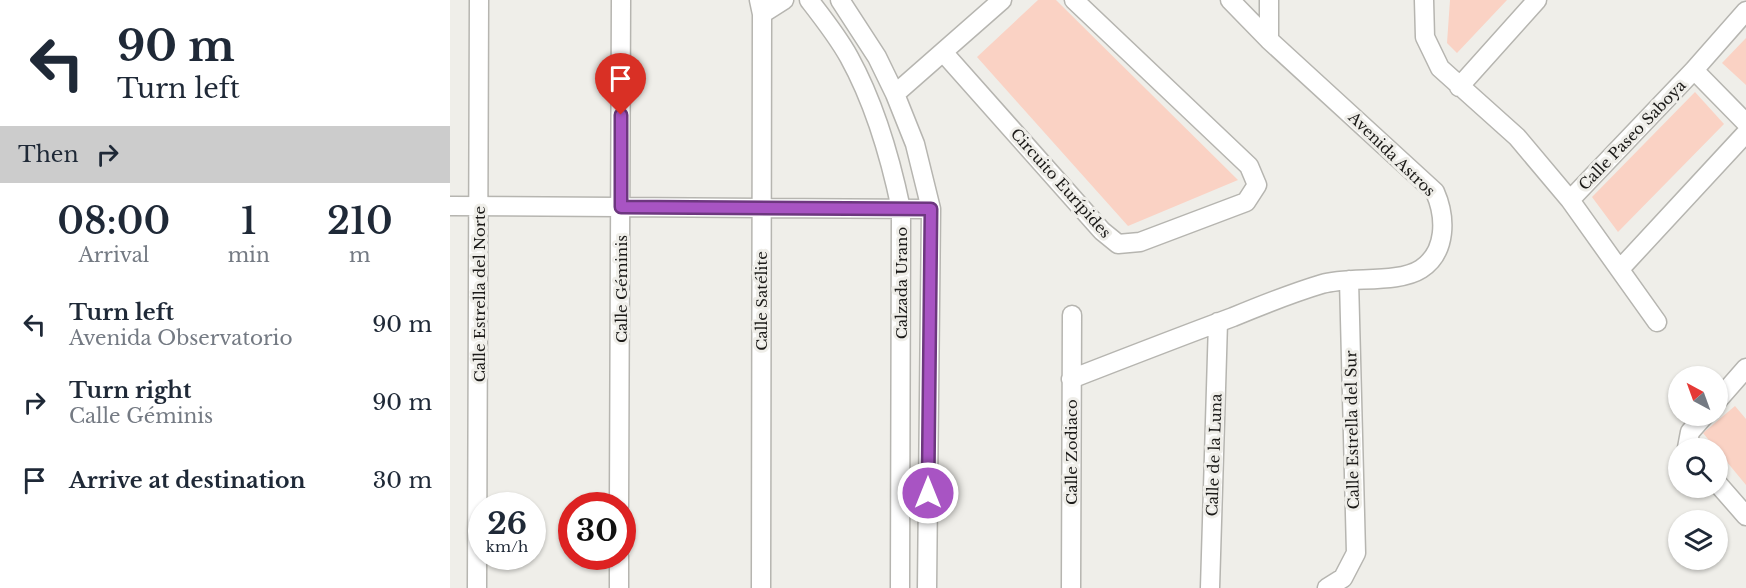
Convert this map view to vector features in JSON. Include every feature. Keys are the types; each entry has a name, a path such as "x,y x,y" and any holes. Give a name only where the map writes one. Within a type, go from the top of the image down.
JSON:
{"street":[{"name":"Calle Estrella del Norte","path":"477,588 479,0"},
{"name":"Calle Géminis","path":"620,492 621,0"},
{"name":"Calle Satélite","path":"761,588 761,7 784,0"},
{"name":"Calzada Urano","path":"809,0 849,56 873,109 891,161 902,209 900,588"},
{"name":"Calzada Urano","path":"840,0 872,48 895,94 915,144 931,209 927,588"},
{"path":"895,94 1002,0"},
{"name":"Circuito Eurípides","path":"943,52 1102,231 1118,244 1140,242 1246,202 1257,185 1249,166 1074,0"},
{"name":"Avenida Astros","path":"1071,379 1324,283 1405,275 1420,270 1433,258 1440,245 1443,223 1441,206 1435,192 1269,40 1230,0"},
{"path":"1269,0 1269,40"},
{"name":"Calle Paseo Saboya","path":"1424,0 1425,37 1433,57 1458,87 1517,137 1570,200 1657,322"},
{"path":"1458,87 1537,0"},
{"name":"Calle Paseo Saboya","path":"1570,200 1694,70 1746,11"},
{"name":"Calle Paseo Saboya","path":"1694,70 1746,123"},
{"path":"1620,269 1746,133"},
{"path":"450,206 931,209"},
{"name":"Calle Estrella del Sur","path":"1327,588 1343,578 1356,553 1349,280"},
{"name":"Calle Zodiaco","path":"1071,588 1072,315"},
{"name":"Calle de la Luna","path":"1210,588 1218,322"},
{"path":"1728,392 1742,381"},
{"path":"1728,495 1746,516"},
{"path":"619,570 619,588"}],"shaded area":[{"path":"1038,0 1056,0 1238,180 1128,226 977,57"},
{"path":"1450,0 1507,0 1457,53 1447,43"},
{"path":"1746,38 1746,85 1722,63"},
{"path":"1695,92 1724,124 1618,232 1592,197"},
{"path":"1735,406 1746,419 1746,485 1728,463 1728,438 1707,438 1703,433 1711,426 1728,426 1728,412"}],"route":[{"path":"621,115 621,207 931,209 928,493"}]}
